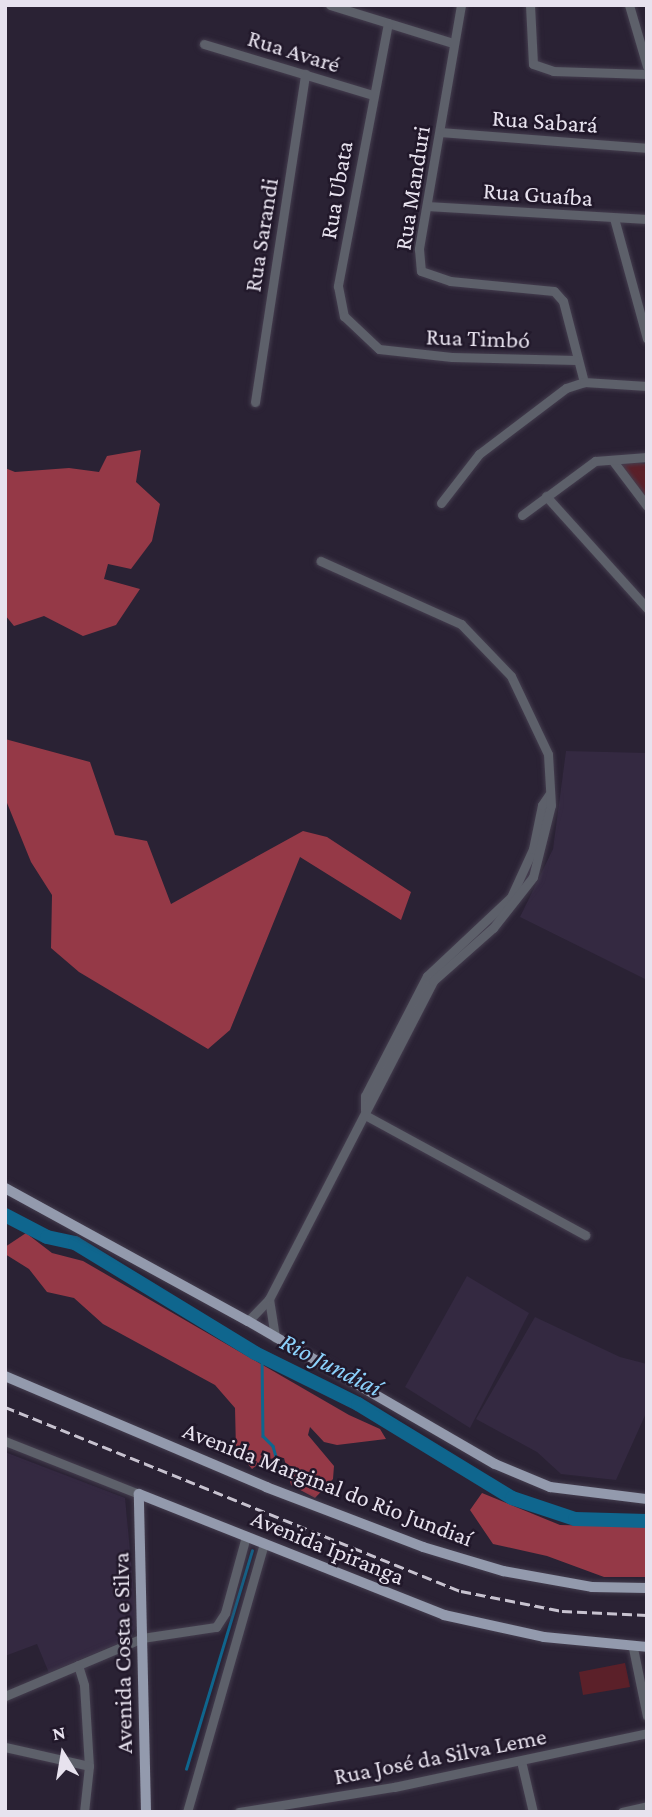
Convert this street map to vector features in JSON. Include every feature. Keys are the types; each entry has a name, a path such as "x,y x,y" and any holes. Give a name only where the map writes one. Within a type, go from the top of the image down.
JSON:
{"main road":[{"path":"5,1188 248,1321 495,1464 533,1481 588,1495 647,1499"},
{"name":"Avenida Marginal do Rio Jundiaí","path":"5,1376 254,1482 423,1546 503,1571 592,1587 647,1588"},
{"name":"Avenida Ipiranga","path":"139,1494 444,1615 544,1637 634,1648 647,1647"},
{"name":"Avenida Costa e Silva","path":"139,1494 146,1812"}],"street":[{"path":"330,5 453,43"},
{"name":"Rua Manduri","path":"461,5 419,249 421,271 450,281 554,291 563,302 576,360 584,382"},
{"path":"530,5 533,64 553,71 647,75"},
{"path":"629,5 647,66"},
{"name":"Rua Ubata","path":"379,349 353,328 337,295 388,23"},
{"name":"Rua Avaré","path":"204,44 373,95"},
{"name":"Rua Sarandi","path":"255,402 304,74"},
{"name":"Rua Sabará","path":"441,132 647,148"},
{"name":"Rua Guaíba","path":"427,206 647,219"},
{"path":"614,218 647,339"},
{"name":"Rua Timbó","path":"379,349 452,357 576,360"},
{"path":"441,503 479,454 544,403 584,382 647,386"},
{"path":"522,514 584,466 647,457"},
{"path":"613,461 647,506"},
{"path":"546,496 647,608"},
{"path":"248,1321 269,1299 433,981 458,954 493,928 533,877 548,830 548,754 538,725 511,676 461,624 321,561"},
{"path":"365,1115 584,1235"},
{"path":"269,1299 275,1338"},
{"name":"Avenida Ipiranga","path":"5,1441 139,1494"},
{"path":"5,1696 142,1639 216,1627 225,1613 248,1536"},
{"path":"187,1812 262,1543"},
{"path":"634,1648 647,1716"},
{"path":"78,1665 84,1685 89,1766 84,1812"},
{"name":"Rua José da Silva Leme","path":"239,1812 394,1787 647,1733"},
{"path":"5,1747 89,1766"},
{"path":"521,1761 533,1812"},
{"path":"622,1812 647,1806"}],"shaded area":[{"path":"141,450 136,482 160,504 152,541 131,569 108,564 104,579 140,589 116,625 83,636 44,616 14,626 5,615 5,468 15,472 69,468 99,472 107,456"},
{"path":"623,461 647,464 647,500 619,464"},
{"path":"5,739 90,762 115,835 147,841 171,904 303,831 327,837 411,892 401,920 300,857 230,1030 208,1049 79,972 51,948 52,895 31,862 5,798"},
{"path":"566,751 647,753 647,980 520,917 553,849"},
{"path":"26,1233 52,1253 83,1261 349,1415 380,1429 386,1439 337,1445 324,1442 310,1427 308,1435 334,1466 333,1479 315,1498 291,1485 284,1458 265,1459 252,1469 236,1450 235,1408 215,1385 103,1324 74,1298 47,1292 29,1269 5,1254 5,1247"},
{"path":"467,1276 529,1313 470,1428 405,1387"},
{"path":"535,1317 620,1357 647,1364 647,1411 616,1480 561,1474 537,1452 476,1419"},
{"path":"5,1452 125,1498 137,1625 131,1638 49,1673 37,1644 5,1656"},
{"path":"482,1493 560,1525 647,1527 647,1577 604,1577 547,1556 493,1544 470,1510"},
{"path":"625,1663 630,1687 583,1695 579,1672"}],"waterway":[{"name":"Rio Jundiaí","path":"5,1215 47,1237 75,1243 255,1353 358,1404 512,1498 575,1519 647,1521"},
{"path":"262,1356 263,1436 273,1446 280,1470"},
{"path":"186,1769 252,1551"}],"railway":[{"path":"5,1407 461,1591 562,1611 647,1615"}]}
